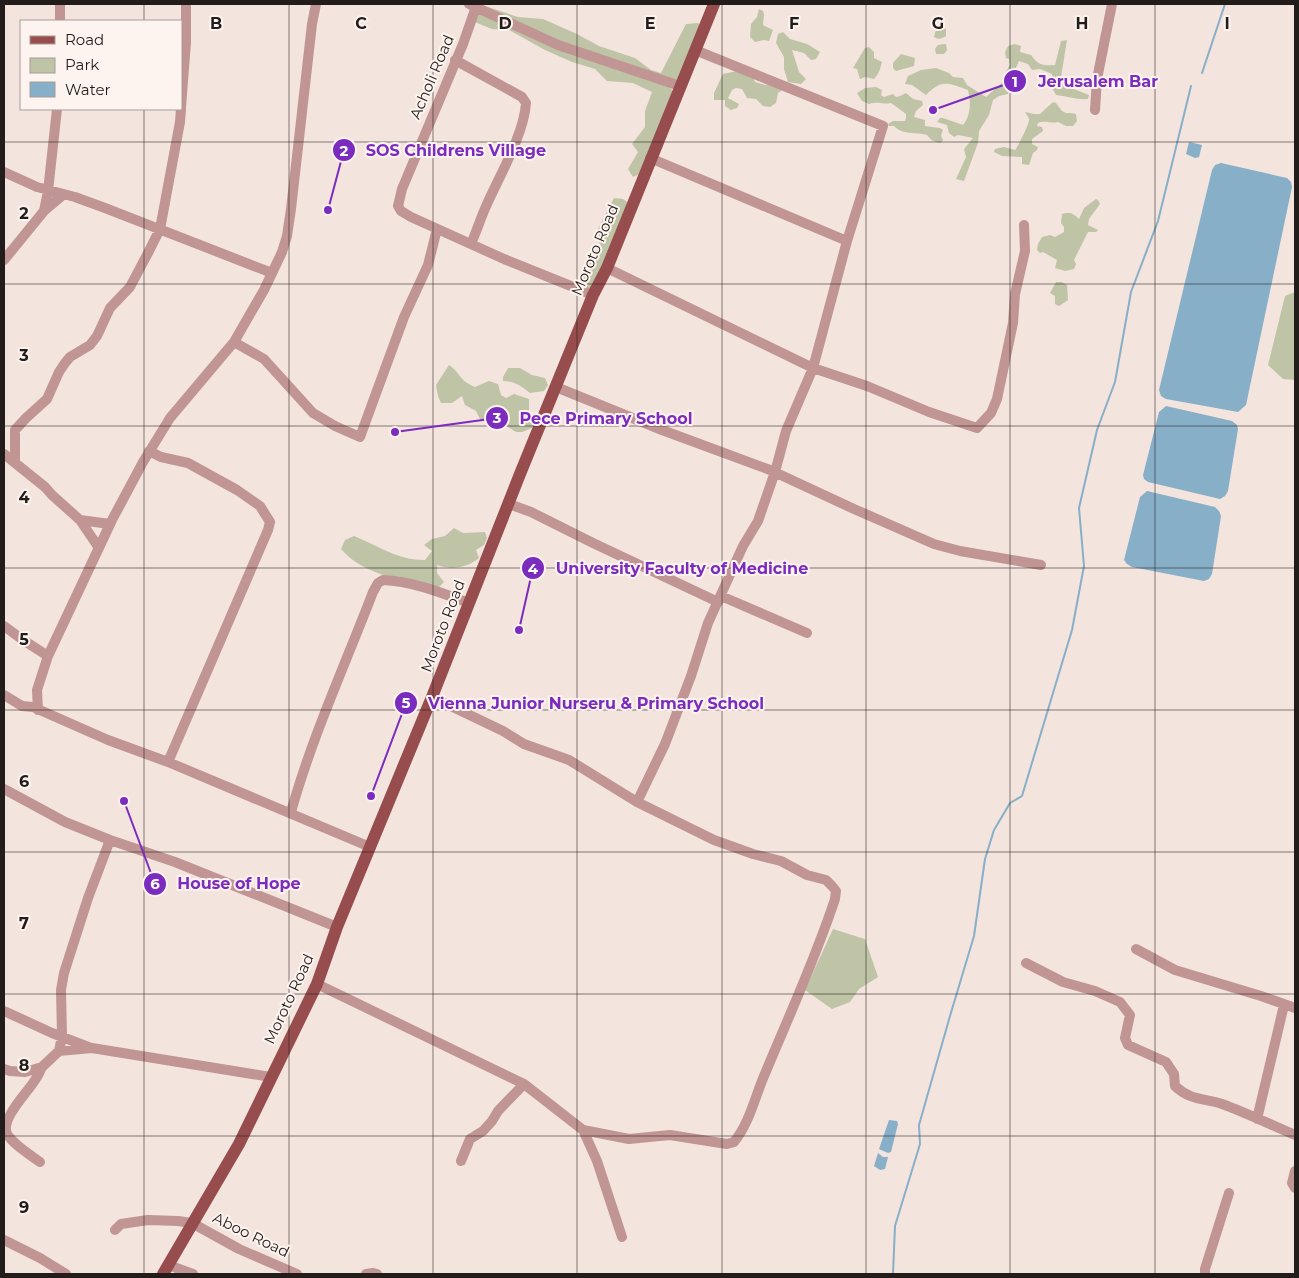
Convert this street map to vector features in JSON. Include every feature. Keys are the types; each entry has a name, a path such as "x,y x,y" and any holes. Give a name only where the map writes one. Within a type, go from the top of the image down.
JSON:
{"main road":[{"name":"Moroto Road","path":"165,1270 239,1144 317,984 337,927 432,697 556,386 714,4"}],"street":[{"path":"60,4 60,20"},
{"path":"182,95 186,42 186,4"},
{"path":"38,710 37,690 48,656 110,524 149,451 170,418 234,342 282,252 287,236 291,209 312,24 316,4"},
{"path":"1095,110 1097,79 1112,4"},
{"path":"474,5 558,45 680,86"},
{"name":"Acholi Road","path":"437,229 401,211 398,206 402,189 463,44 474,5"},
{"path":"637,802 665,744 708,623 743,546 758,522 786,431 813,368 847,241 883,126 696,50"},
{"path":"455,60 522,97 526,102 522,122 509,159 471,244"},
{"path":"44,211 57,110"},
{"path":"15,463 15,430 47,400 58,372 70,357 90,345 97,336 110,308 130,287 160,229 181,110"},
{"path":"650,158 847,241"},
{"path":"4,172 48,190 75,197 160,229 272,273"},
{"path":"4,259 44,211 63,195"},
{"path":"606,268 813,368 867,386 939,416 968,426 979,427 991,413 997,399 1013,323 1015,294 1024,251 1024,225"},
{"path":"234,342 264,359 313,413 335,426 360,437 404,317 428,265 437,229 593,295"},
{"path":"556,386 662,430 774,472 934,544 960,551 1041,565"},
{"path":"149,451 161,457 188,463 237,490 260,506 270,522 168,762"},
{"path":"4,454 45,487 80,520 99,548"},
{"path":"509,504 531,512 592,543 719,599 807,633"},
{"path":"80,520 110,524"},
{"path":"291,812 310,754 346,658 378,584 382,580 402,582 469,603"},
{"path":"4,626 48,656"},
{"path":"4,695 22,706 30,706 108,740 291,812 370,847"},
{"path":"317,984 524,1084 583,1130 629,1139 670,1135 727,1144 734,1142 742,1131 792,1012 835,899 836,891 826,880 807,875 781,861 719,843 637,802 569,760 524,744 432,697"},
{"path":"4,789 51,816 110,840 175,862 337,927"},
{"path":"59,1051 62,1036 61,990 64,973 88,898 110,840"},
{"path":"1136,949 1175,970 1295,1008"},
{"path":"1026,963 1063,982 1120,1002 1130,1015 1125,1038 1128,1045 1166,1062 1174,1074 1175,1086 1188,1096 1198,1100 1221,1104 1295,1135"},
{"path":"1257,1119 1284,1005"},
{"path":"4,1012 92,1048 271,1077"},
{"path":"4,1069 25,1072 42,1066 59,1051 92,1048"},
{"path":"40,1162 5,1133 10,1113 35,1081 42,1066"},
{"path":"461,1161 470,1139 483,1131 492,1122 498,1110 524,1084"},
{"path":"583,1130 597,1161 622,1237"},
{"path":"1295,1171 1292,1182 1295,1188"},
{"path":"1205,1274 1230,1193"},
{"path":"115,1230 121,1224 148,1220 192,1223"},
{"name":"Aboo Road","path":"192,1223 239,1248 297,1274"},
{"path":"4,1240 40,1258 66,1274"},
{"path":"165,1270 193,1274"},
{"path":"366,1274 377,1274"}],"green space":[{"path":"479,4 518,17 543,19 599,46 635,58 651,70 661,73 686,24 698,23 705,29 683,75 671,88 674,95 640,174 633,177 628,169 638,152 632,144 645,127 645,111 652,92 633,83 607,81 595,69 572,62 545,50 509,30 492,29 472,21"},
{"path":"759,9 764,14 763,25 773,30 769,41 755,42 750,37 751,24 757,17"},
{"path":"942,27 946,29 946,36 937,39 934,37 936,29"},
{"path":"783,32 790,39 807,44 820,52 816,59 811,60 804,53 792,50 799,72 806,79 801,84 788,82 784,69 784,57 776,43 778,34"},
{"path":"1067,40 1061,77 1071,88 1089,95 1088,99 1056,95 1051,86 1052,74 1040,69 1032,70 1028,64 1019,61 1010,81 1008,94 993,100 989,115 979,131 978,143 964,181 956,179 966,157 964,149 973,138 958,135 954,137 949,133 947,125 937,122 940,118 943,118 963,125 968,117 970,108 968,90 946,84 936,86 926,95 912,85 905,84 908,76 921,70 936,68 949,73 953,77 963,78 967,85 986,97 1003,82 1002,78 1010,65 1005,52 1008,46 1015,44 1021,46 1020,52 1031,55 1039,63 1055,65 1061,41"},
{"path":"946,44 947,50 944,54 936,54 935,49 938,45"},
{"path":"869,47 874,52 874,58 882,62 874,79 865,77 860,79 857,69 853,68 865,48"},
{"path":"901,54 915,58 914,66 896,71 893,68 893,63"},
{"path":"737,71 753,77 755,82 765,85 770,84 782,90 778,93 776,103 770,107 763,106 756,99 747,98 742,89 736,88 732,90 728,98 739,104 737,108 731,110 725,106 725,100 714,100 714,93 723,74"},
{"path":"876,87 882,90 881,95 884,97 893,94 896,97 906,93 913,99 922,101 923,105 916,111 914,117 925,120 925,126 943,130 941,136 943,140 941,143 932,140 927,135 905,132 894,126 889,126 888,124 893,121 905,121 906,114 891,103 869,104 862,101 857,93 865,88"},
{"path":"1053,102 1062,111 1076,114 1077,121 1073,126 1066,126 1058,122 1038,123 1037,126 1042,127 1043,131 1032,139 1032,144 1038,147 1033,153 1029,165 1022,164 1022,157 1002,156 994,152 995,149 1004,147 1015,150 1029,121 1025,112 1040,114"},
{"path":"614,198 623,199 631,205 593,292 578,283 587,257 601,246 595,235"},
{"path":"1096,199 1100,204 1089,219 1088,225 1098,230 1096,232 1088,232 1074,260 1076,264 1074,269 1065,271 1055,268 1057,260 1037,250 1042,237 1050,235 1055,237 1064,232 1064,227 1061,223 1062,214 1075,215 1079,219 1084,208"},
{"path":"1056,282 1062,282 1067,285 1068,300 1059,306 1055,304 1055,296 1050,293"},
{"path":"1295,292 1295,380 1283,379 1268,365 1285,296"},
{"path":"449,365 465,382 475,387 489,381 498,384 501,395 506,398 514,394 529,399 529,413 536,420 532,428 516,432 500,422 481,421 476,411 465,405 462,396 452,403 441,403 436,385"},
{"path":"508,368 520,368 532,375 545,378 548,385 544,391 530,393 517,384 503,381"},
{"path":"454,528 463,533 485,532 487,538 484,545 476,550 479,558 469,564 454,568 437,565 437,573 444,582 439,587 386,576 373,571 350,558 341,549 345,540 354,536 388,552 406,558 425,560 432,551 424,545 432,539 445,536"},
{"path":"833,929 865,939 878,977 859,989 850,1002 832,1009 805,990"}],"water":[{"path":"1189,142 1202,145 1199,157 1195,158 1186,154"},
{"path":"1221,163 1287,178 1291,182 1292,187 1246,405 1238,412 1166,399 1161,396 1159,390 1212,170 1215,165"},
{"path":"1166,406 1232,421 1237,425 1238,429 1228,491 1225,496 1220,499 1148,482 1144,479 1143,475 1159,412"},
{"path":"1147,491 1215,507 1219,511 1221,516 1212,574 1209,579 1204,581 1132,567 1124,560 1140,497"},
{"path":"889,1120 897,1121 898,1124 891,1152 888,1153 879,1149"},
{"path":"878,1153 883,1157 888,1157 885,1169 880,1170 874,1166"}],"waterway":[{"path":"1202,73 1225,4"},
{"path":"893,1274 895,1226 920,1144 919,1125 974,936 985,859 994,830 1010,803 1022,796 1072,630 1084,566 1079,508 1097,430 1115,382 1131,292 1158,221 1191,86"}],"place":[{"name":"Jerusalem Bar","path":"933,110"},
{"name":"SOS Childrens Village","path":"328,210"},
{"name":"Pece Primary School","path":"395,432"},
{"name":"University Faculty of Medicine","path":"519,630"},
{"name":"Vienna Junior Nurseru & Primary School","path":"371,796"},
{"name":"House of Hope","path":"124,801"}]}
